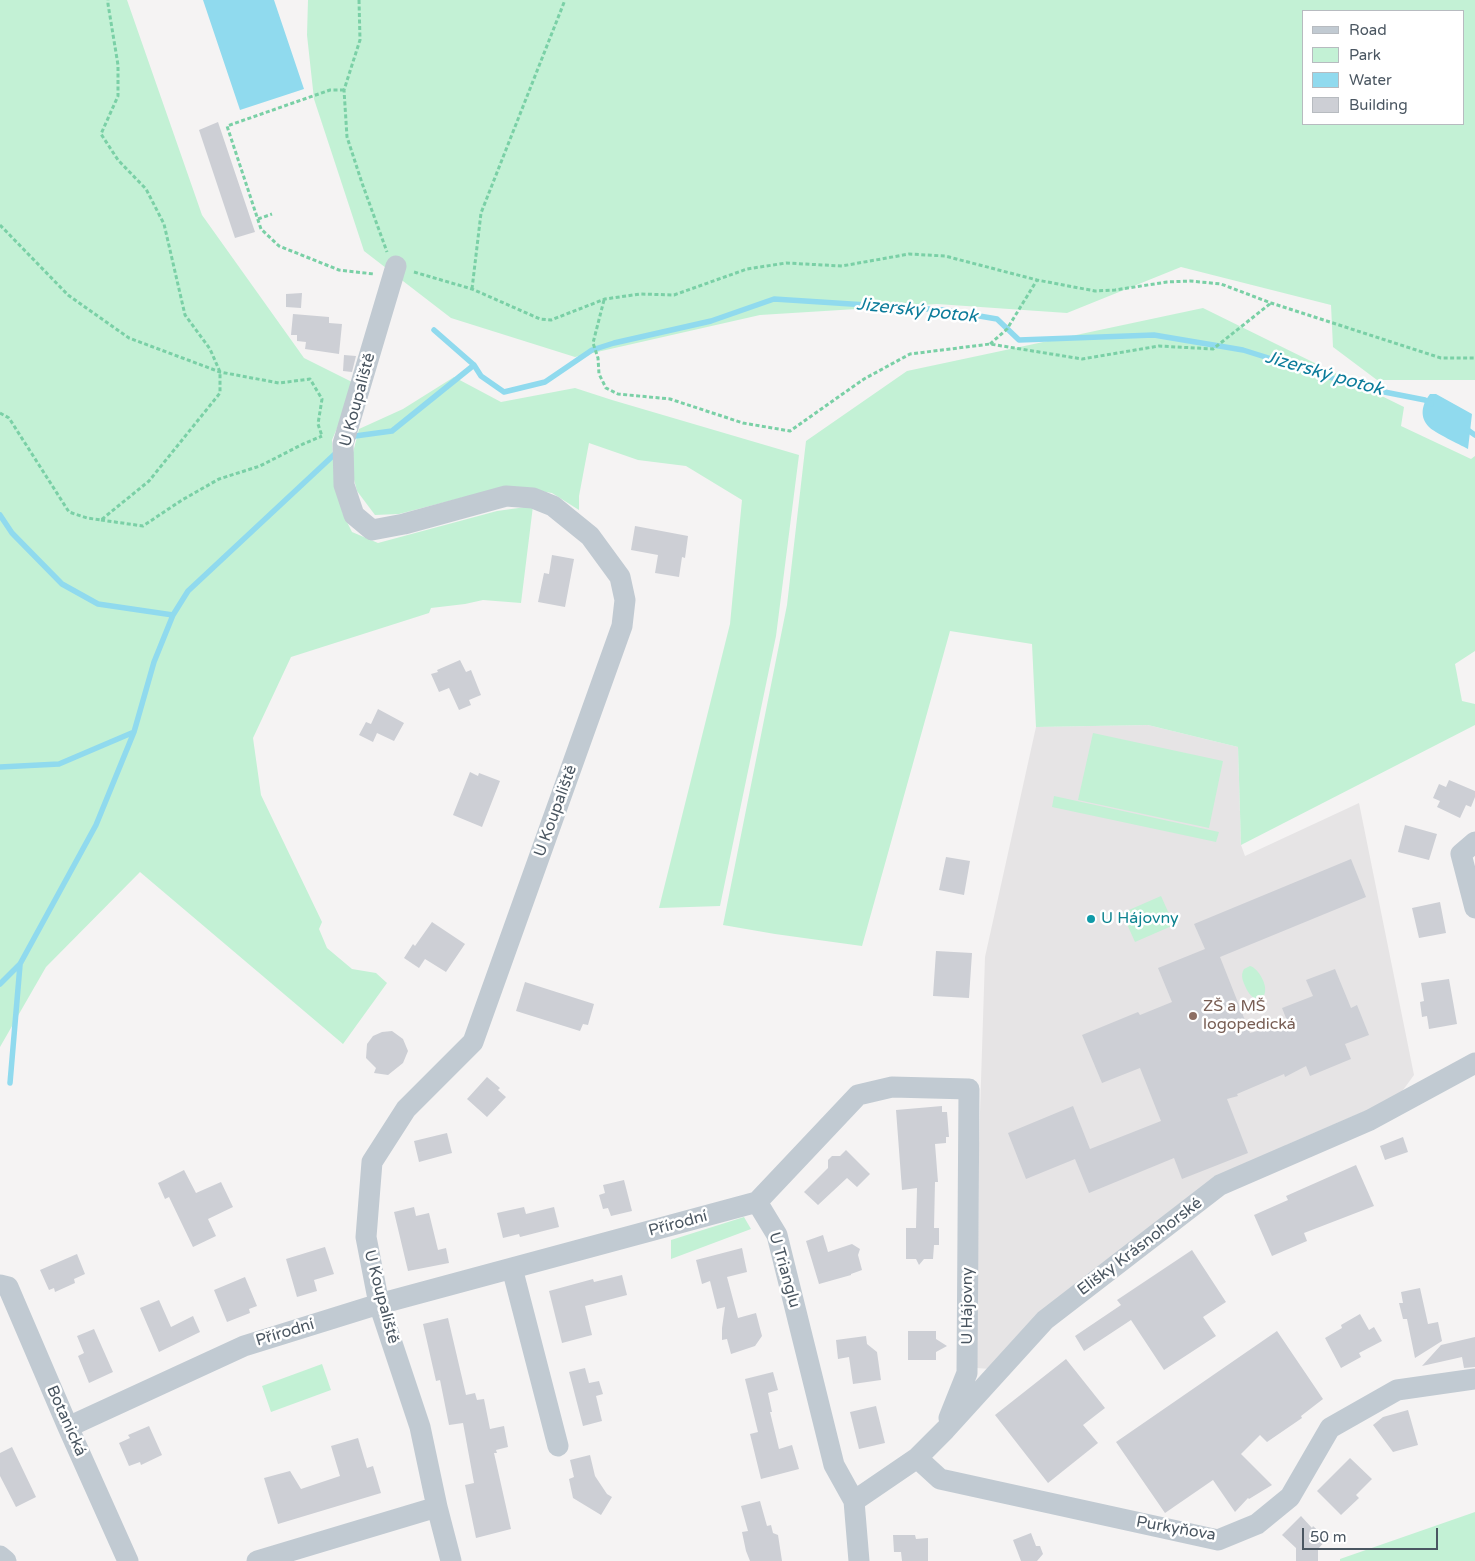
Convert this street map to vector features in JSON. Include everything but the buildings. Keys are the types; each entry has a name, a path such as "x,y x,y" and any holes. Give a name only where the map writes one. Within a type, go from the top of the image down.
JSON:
{"street":[{"name":"U Koupaliště","path":"388,271 386,300 345,444 344,486 354,516 372,530 404,524 506,496 533,498 553,506 590,536 620,577 625,600 622,626 474,1042 406,1109 372,1162 366,1237 379,1304 420,1427 451,1561"},
{"path":"1475,842 1461,854 1475,908"},
{"name":"Elišky Krásnohorské","path":"854,1501 917,1458 945,1430 1044,1320 1220,1185 1370,1120 1475,1063"},
{"name":"U Hájovny","path":"757,1202 858,1095 892,1087 969,1089 967,1373 945,1430"},
{"name":"Přírodní","path":"68,1427 244,1346 379,1304 757,1202"},
{"name":"U Trianglu","path":"757,1202 777,1235 834,1465 854,1501 859,1561"},
{"path":"512,1268 558,1446"},
{"name":"Botanická","path":"0,1286 8,1288 128,1561"},
{"name":"Purkyňova","path":"917,1458 940,1479 1218,1540 1257,1524 1290,1498 1330,1428 1397,1390 1475,1379"},
{"path":"257,1561 437,1507"},
{"path":"0,1556 6,1561"}],"path":[{"path":"101,520 149,480 220,393 220,372 210,349 185,315 164,224 146,189 118,160 101,134 118,96 118,65 108,0"},
{"path":"360,0 360,40 344,90 347,137 386,251 388,271"},
{"path":"472,289 480,213 565,0"},
{"path":"344,90 330,90 227,126 261,229 279,246 339,270 388,271 472,289 540,319 551,320 604,299 640,294 674,295 747,269 786,263 842,266 909,254 945,256 1037,280 1095,291 1167,282 1190,281 1220,284 1271,303 1441,358 1475,358"},
{"path":"258,219 272,214"},
{"path":"0,225 68,295 128,338 220,372 279,383 310,379 322,399 318,424 322,436"},
{"path":"990,344 1007,329 1037,280"},
{"path":"604,299 593,343 598,358 599,374 606,388 618,394 670,399 743,423 790,431 864,379 910,354 990,344 1082,359 1160,346 1213,349 1271,303"},
{"path":"0,413 9,418 69,512 87,518 143,526 182,500 219,479 260,466 322,436 345,444"}],"shaded area":[{"name":"ZŠ a MŠ logopedická","path":"1148,725 1238,747 1241,845 1245,856 1359,803 1414,1075 1398,1097 1286,1145 990,1369 977,1368 979,1143 985,957 1036,727"}],"green space":[{"path":"0,0 127,0 202,215 304,358 356,384 332,440 335,486 343,514 352,532 378,543 497,511 533,506 521,603 483,600 431,608 429,613 291,657 253,738 261,795 322,922 319,929 327,948 352,969 376,973 387,983 343,1044 140,872 46,967 0,1047"},
{"path":"308,0 1475,0 1475,380 1377,380 1333,347 1331,305 1181,267 1067,313 937,304 760,315 575,357 451,318 364,251 314,99 307,35"},
{"path":"1203,308 1404,407 1401,426 1471,459 1475,456 1475,651 1455,664 1462,701 1475,704 1475,725 1241,845 1238,747 1148,725 1036,727 1032,644 950,631 862,946 723,925 787,605 806,441 907,371"},
{"path":"454,377 501,402 575,388 799,455 776,636 720,906 659,908 730,624 742,500 686,466 638,460 589,443 579,496 579,510 552,493 507,486 399,514 375,515 357,491 350,464 359,429 403,409"},
{"path":"1093,733 1223,761 1209,828 1078,800"},
{"path":"1054,796 1219,832 1216,842 1052,807"},
{"path":"1161,896 1174,925 1135,942 1122,913"},
{"path":"1250,966 1259,973 1263,981 1265,992 1259,1000 1250,995 1243,981 1242,974 1244,969"},
{"path":"744,1217 751,1229 671,1259 671,1240"},
{"path":"322,1364 331,1390 271,1412 262,1386"},
{"path":"1475,1512 1475,1561 1340,1561 1340,1559"}],"water":[{"path":"203,0 274,0 304,89 240,110"},
{"path":"1430,394 1436,394 1472,414 1468,449 1436,432 1426,423 1423,410"}],"waterway":[{"name":"Jizerský potok","path":"434,330 474,365 481,376 504,392 545,382 592,350 614,343 711,321 774,299 944,310 997,319 1019,340 1154,335 1243,350 1364,388 1425,400 1431,404"},
{"path":"351,439 355,436 392,431 474,365"},
{"name":"Jizerský potok","path":"1465,428 1475,435"},
{"path":"0,767 59,764 134,732 154,662 173,615 188,591 337,452"},
{"path":"0,515 12,533 62,584 98,604 173,615"},
{"path":"0,984 20,964 96,825 134,732"},
{"path":"10,1083 20,965"}],"place":[{"name":"U Hájovny","path":"1091,919"},
{"name":"ZŠ a MŠ logopedická","path":"1193,1016"}]}
